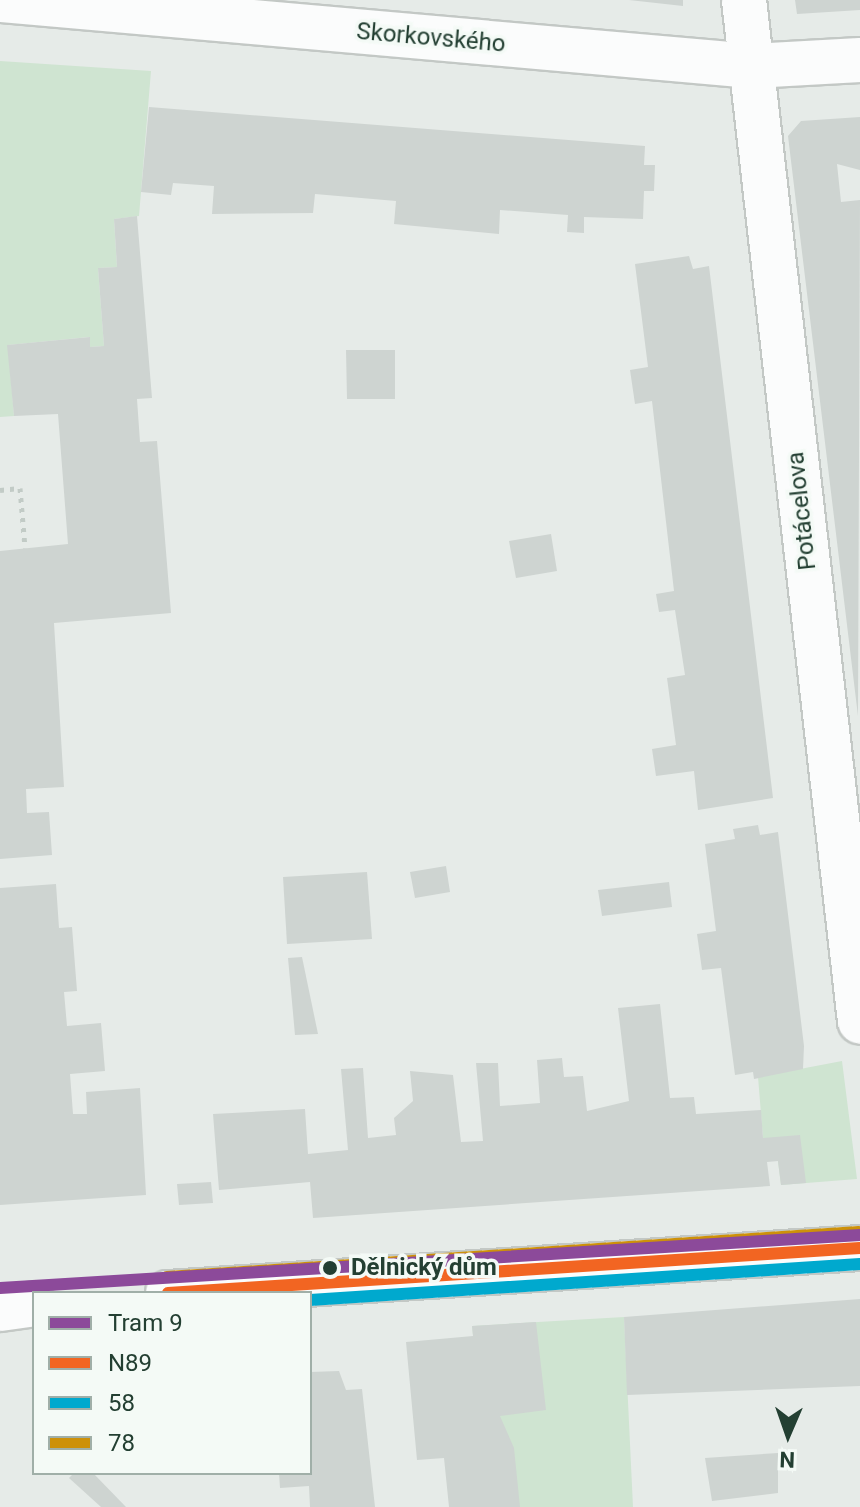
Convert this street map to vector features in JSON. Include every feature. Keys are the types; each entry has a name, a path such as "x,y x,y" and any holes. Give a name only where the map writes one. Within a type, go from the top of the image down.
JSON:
{"street":[{"name":"Skorkovského","path":"2,0 752,66 860,60"},
{"name":"Potácelova","path":"744,0 860,1021"},
{"path":"199,1291 860,1248"},
{"path":"0,1309 32,1304"}],"path":[{"path":"0,490 20,488 25,548"}],"green space":[{"path":"0,61 151,71 139,216 114,219 117,267 98,268 104,346 90,347 89,337 8,345 14,416 0,417"},
{"path":"842,1061 857,1179 781,1185 775,1139 763,1138 758,1077"},
{"path":"624,1317 633,1507 492,1507 472,1326"}],"building":[{"path":"629,0 683,0 683,6"},
{"path":"795,0 860,0 860,10 797,14"},
{"path":"149,107 645,146 644,165 655,165 654,191 644,191 643,219 584,217 584,233 567,232 568,215 500,210 499,234 394,224 396,201 315,194 313,213 212,214 214,186 173,183 171,195 141,192"},
{"path":"860,117 860,170 837,164 841,202 860,200 858,716 788,136 801,121"},
{"path":"137,216 152,398 137,399 140,442 157,441 171,613 54,623 64,787 26,789 27,813 49,812 52,855 0,859 0,551 68,544 58,414 14,416 7,345 90,337 90,347 104,346 98,268 117,267 114,219"},
{"path":"689,256 693,269 709,266 773,798 698,810 694,771 656,776 652,749 676,745 667,678 685,675 675,610 659,612 656,594 674,591 652,401 635,404 630,370 648,367 635,264"},
{"path":"346,350 395,350 395,399 347,399"},
{"path":"551,534 557,571 516,578 509,541"},
{"path":"758,825 760,835 778,832 804,1046 803,1069 754,1079 753,1072 735,1075 721,968 702,970 697,934 716,931 705,844 735,839 733,829"},
{"path":"446,866 450,892 415,898 410,872"},
{"path":"367,872 372,939 287,944 283,877"},
{"path":"669,882 672,907 602,916 598,890"},
{"path":"56,884 59,928 72,927 77,991 64,992 67,1026 101,1023 105,1071 70,1074 73,1114 87,1114 86,1092 140,1088 146,1195 0,1205 0,888"},
{"path":"302,957 318,1034 295,1035 288,958"},
{"path":"660,1004 670,1098 694,1097 696,1114 761,1110 763,1138 800,1135 806,1183 781,1185 778,1161 767,1162 770,1186 313,1218 310,1182 219,1190 213,1114 305,1109 308,1154 348,1150 341,1069 363,1068 368,1138 396,1135 394,1118 413,1101 410,1071 453,1075 461,1142 483,1141 476,1063 498,1063 500,1106 540,1103 537,1060 562,1058 564,1077 583,1076 587,1111 629,1101 618,1008"},
{"path":"211,1182 213,1203 179,1205 177,1184"},
{"path":"860,1299 860,1386 627,1395 624,1317"},
{"path":"536,1322 546,1410 500,1416 514,1448 520,1507 449,1507 444,1458 417,1460 406,1342 473,1336 472,1326"},
{"path":"339,1371 346,1390 362,1389 375,1507 310,1507 309,1486 280,1488 279,1475 312,1475 312,1372"},
{"path":"778,1453 778,1493 712,1501 705,1458"},
{"path":"72,1475 95,1475 126,1507 101,1507 69,1478"}],"tram line":[{"name":"9","path":"0,1288 860,1235"}],"transit line":[{"name":"78","path":"167,1277 859,1232"},
{"name":"N89","path":"199,1291 860,1248"},
{"name":"58","path":"312,1300 860,1264"}],"place":[{"name":"Dělnický dům","path":"330,1268"}]}
